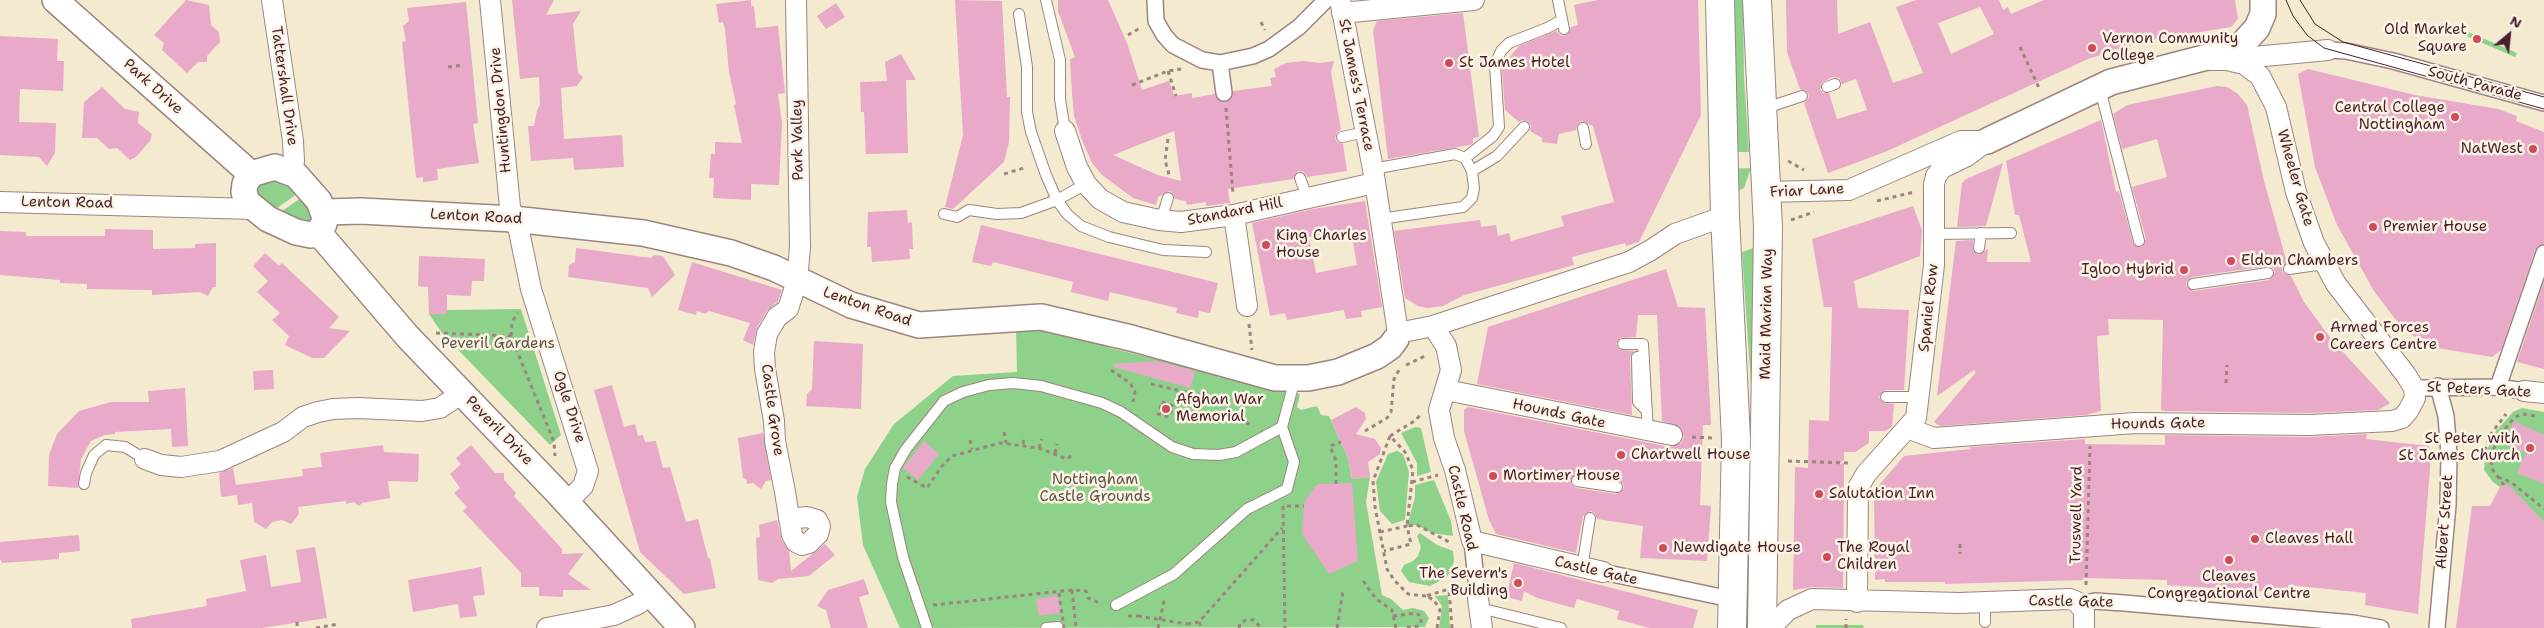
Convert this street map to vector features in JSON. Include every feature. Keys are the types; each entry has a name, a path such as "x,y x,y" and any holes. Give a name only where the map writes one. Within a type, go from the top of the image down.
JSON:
{"main road":[{"path":"1720,0 1725,216 1736,439 1732,628"},
{"name":"Maid Marian Way","path":"1757,0 1764,109 1765,192 1768,228 1762,628"},
{"name":"Friar Lane","path":"1725,216 1765,192"}],"street":[{"name":"Park Drive","path":"55,0 252,174"},
{"name":"Tattershall Drive","path":"272,0 293,142 294,161 291,172"},
{"name":"Huntingdon Drive","path":"490,0 513,219"},
{"name":"Park Valley","path":"796,0 800,248 797,281"},
{"path":"1155,0 1156,21 1164,36 1173,45 1202,60 1220,63 1253,56 1269,49 1299,27 1326,0"},
{"path":"1341,6 1474,0"},
{"name":"St James's Terrace","path":"1341,6 1374,176"},
{"name":"Friar Lane","path":"1765,192 1849,190 1961,141 1987,141 2099,88 2131,76 2238,49 2257,28 2262,9"},
{"name":"South Parade","path":"2227,60 2328,50 2346,51 2393,61 2544,103"},
{"name":"Wheeler Gate","path":"2193,61 2227,60 2244,64 2260,76 2276,108 2299,200 2324,264 2336,284 2414,388"},
{"path":"1220,63 1224,93"},
{"name":"Standard Hill","path":"1071,135 1077,167 1086,184 1110,207 1138,216 1161,220 1181,222 1234,215 1307,197 1374,176"},
{"path":"1934,184 1942,168 1967,156 1987,141"},
{"path":"1908,164 1928,169 1934,184"},
{"path":"254,209 247,202 244,192 245,184 252,174 275,167 291,172 309,188 321,222"},
{"path":"1374,176 1397,336"},
{"name":"Spaniel Row","path":"1857,602 1856,496 1860,482 1916,418 1934,264 1934,184"},
{"name":"Lenton Road","path":"0,202 254,209 296,232 311,235 321,222 361,211 513,219 660,236 731,253 774,268 797,281 851,305 919,325 1041,317 1131,338 1275,378 1321,376 1352,367 1390,347 1397,336"},
{"path":"1234,215 1247,306"},
{"name":"Friar Lane","path":"1397,336 1629,262 1675,234 1725,216"},
{"name":"Ogle Drive","path":"513,219 519,232 531,290 588,471 583,486 562,498"},
{"name":"Peveril Drive","path":"321,222 408,337 562,498 682,628"},
{"path":"2498,388 2544,253"},
{"name":"Castle Grove","path":"789,519 775,442 764,352 767,334 777,317 788,309 797,281"},
{"path":"1433,326 1446,346"},
{"name":"Castle Road","path":"1446,346 1451,370 1439,410 1444,438 1455,470 1472,541 1482,628"},
{"name":"St Peters Gate","path":"2414,388 2438,386 2498,388 2544,393"},
{"name":"Albert Street","path":"2437,628 2448,505 2450,454 2446,416 2438,386"},
{"name":"Hounds Gate","path":"1907,428 1934,438 2164,422 2309,424 2392,421 2402,418 2408,411 2416,398 2414,388"},
{"name":"Hounds Gate","path":"1446,390 1648,432 1672,435"},
{"path":"145,459 161,465 181,467 220,460 283,432 303,418 318,412 358,408 422,411 440,408 462,393"},
{"name":"Castle Gate","path":"1472,541 1582,568 1721,597"},
{"path":"546,628 614,615 638,604 650,595"},
{"name":"Castle Gate","path":"1770,628 1788,610 1812,599 1985,612 2070,599 2080,604 2095,601 2124,603 2353,623 2381,628"},
{"path":"2080,604 2084,611 2084,628"}],"lane":[{"name":"Standard Hill","path":"1046,0 1060,60 1060,98 1071,135"},
{"path":"1464,158 1493,136 1499,127 1495,66 1501,51 1509,43 1563,24 1558,0"},
{"path":"1018,14 1027,67 1027,112 1041,163 1057,200 1067,214 1090,231 1163,250 1206,252"},
{"path":"2099,88 2139,241"},
{"path":"1764,109 1802,96"},
{"path":"1472,171 1487,164 1510,145 1524,127"},
{"path":"1582,128 1586,144"},
{"path":"1342,137 1366,132"},
{"path":"1374,176 1455,154 1464,158 1472,171 1474,188 1472,198 1464,206 1380,218"},
{"path":"1300,178 1307,197"},
{"path":"944,214 956,218 970,210 997,214 1021,213 1057,200 1086,184"},
{"path":"1161,220 1168,198"},
{"path":"1979,248 1981,233"},
{"path":"1935,234 2011,233"},
{"path":"2289,269 2324,264"},
{"path":"2193,284 2268,273"},
{"path":"1623,344 1643,344 1648,432"},
{"path":"1637,357 1638,402 1647,411"},
{"path":"1116,605 1174,574 1247,510 1287,489 1294,462 1282,427 1296,378"},
{"path":"927,628 902,557 892,502 895,468 919,429 944,400 980,388 1013,383 1042,386 1102,403 1120,412 1172,447 1193,454 1219,455 1236,452 1282,427"},
{"path":"1886,397 1918,397"},
{"path":"84,484 86,473 94,455 106,445 126,447 145,459"},
{"path":"1576,481 1596,487 1617,487"},
{"path":"1582,568 1590,518"},
{"path":"1478,597 1539,625 1561,628"},
{"path":"1046,628 1061,627"}],"path":[{"path":"1261,22 1266,31"},
{"path":"2020,47 2050,111"},
{"path":"448,67 464,65"},
{"path":"1168,71 1176,96"},
{"path":"1132,85 1168,71 1175,71"},
{"path":"1228,124 1234,215"},
{"path":"1168,139 1165,160 1170,178"},
{"path":"1004,174 1041,163"},
{"path":"1250,330 1252,352"},
{"path":"408,337 442,333 511,336 554,442 562,498"},
{"path":"1365,432 1386,418 1391,412 1398,371 1402,366 1446,346"},
{"path":"2226,383 2227,365"},
{"path":"1111,370 1130,382 1135,392 1130,406 1120,412"},
{"path":"1151,384 1203,396 1221,405 1259,431 1282,427"},
{"path":"1162,402 1173,406 1169,418 1158,414 1162,402"},
{"path":"2482,458 2490,434 2506,414"},
{"path":"2504,486 2495,475 2491,458 2498,437 2515,417 2523,414 2535,416"},
{"name":"Truswell Yard","path":"2080,604 2087,579 2090,426"},
{"path":"1004,432 1006,443"},
{"path":"2490,434 2498,437 2509,433"},
{"path":"1023,444 1024,436"},
{"path":"1384,551 1411,544 1407,526 1412,482 1410,458 1390,436 1373,482 1380,532 1387,569 1408,594 1426,596 1434,600 1440,610 1436,628"},
{"path":"1039,448 1042,439"},
{"path":"970,440 972,449"},
{"path":"1336,484 1336,461 1330,446 1341,442"},
{"path":"895,468 927,488 942,466 952,456 972,449 1006,443 1023,444 1055,453 1067,459 1071,456"},
{"path":"1055,453 1057,444"},
{"path":"1765,460 1876,464"},
{"path":"1412,482 1455,470"},
{"path":"2495,475 2511,482 2544,508"},
{"path":"1284,506 1282,528 1285,628"},
{"path":"1380,532 1417,525 1445,541"},
{"path":"1138,616 1187,624 1199,622 1282,528"},
{"path":"1960,544 1960,554"},
{"path":"1158,628 1164,600 1174,574"},
{"path":"1364,581 1376,599 1392,610 1396,628"},
{"path":"1426,596 1449,589 1478,597"},
{"path":"1449,589 1452,628"},
{"path":"918,606 1072,590 1086,591"},
{"path":"1072,590 1076,628"},
{"path":"1337,628 1342,591"},
{"path":"1059,592 1061,627"},
{"path":"1393,616 1416,613 1421,616 1419,626 1403,628"},
{"path":"1239,628 1240,624 1246,620 1254,620 1261,628"},
{"path":"296,622 297,628"},
{"path":"1199,622 1202,628"},
{"path":"316,628 338,624"}],"green space":[{"path":"1732,0 1743,0 1744,77 1749,152 1733,152"},
{"path":"2452,25 2517,53 2515,57 2450,29"},
{"path":"1751,168 1744,188 1734,193 1732,169"},
{"path":"274,175 301,191 273,211 257,197 256,187 259,182"},
{"path":"305,195 313,221 308,223 278,214"},
{"path":"1760,246 1754,578 1746,576 1746,550 1752,488 1751,385 1742,252"},
{"name":"Peveril Gardens","path":"521,309 561,435 550,445 442,333 429,314 446,314 447,310"},
{"name":"Nottingham Castle Grounds","path":"1029,327 1077,336 1110,348 1300,394 1297,407 1301,410 1317,406 1321,415 1329,416 1348,458 1352,479 1370,477 1366,502 1382,595 1391,599 1403,610 1413,608 1424,611 1429,618 1425,627 900,628 863,545 857,497 865,469 894,424 953,376 1017,372 1016,328"},
{"path":"2522,408 2544,412 2544,522 2504,485 2500,487 2493,482 2484,470 2486,452 2496,431 2513,412"},
{"path":"1415,427 1421,428 1431,472 1417,476 1417,463 1401,433"},
{"path":"1397,451 1403,454 1409,472 1405,520 1392,524 1380,511 1376,482 1388,454"},
{"path":"1434,480 1451,521 1453,536 1432,533 1417,525 1407,526 1415,497 1415,485"},
{"path":"1420,533 1437,545 1453,551 1454,562 1447,577 1430,586 1409,582 1401,571 1404,565 1413,561 1418,556 1421,547 1417,536"},
{"path":"1448,595 1450,628 1439,628 1442,606 1435,596"},
{"path":"1816,625 1863,625 1864,628 1816,628"}],"building":[{"path":"186,0 209,5 211,25 219,32 220,42 207,56 207,62 198,62 187,73 162,50 164,43 154,35"},
{"path":"512,0 554,0 546,15 581,11 573,24 578,73 583,77 577,86 561,88 564,139 622,135 624,167 574,170 573,158 531,161 528,126 534,126 537,110 540,105 539,77 520,79"},
{"path":"751,0 751,6 754,6 756,28 778,26 785,93 778,94 782,123 779,185 751,184 751,200 713,198 714,178 709,178 711,154 715,154 715,142 742,143 729,72 725,29 723,22 719,23 716,4"},
{"path":"955,0 1002,1 1007,97 1010,97 1009,142 1004,162 953,209 945,207 963,135"},
{"path":"1058,0 1108,0 1127,43 1142,90 1169,81 1174,96 1192,93 1192,98 1215,94 1220,101 1226,102 1232,97 1233,91 1272,86 1270,78 1276,77 1274,69 1286,63 1334,61 1331,72 1341,130 1337,132 1335,138 1337,142 1343,144 1347,171 1307,177 1304,172 1298,171 1293,179 1228,189 1230,203 1206,206 1206,202 1187,205 1186,201 1175,199 1170,191 1158,197 1156,205 1133,198 1102,175 1092,163 1082,140 1074,116 1072,93 1070,59 1075,57 1058,11","holes":["1174,131 1181,181 1158,175 1113,155"]},
{"path":"1598,0 1698,0 1701,115 1639,242 1626,246 1625,243 1572,257 1574,265 1464,295 1443,306 1427,308 1418,306 1405,298 1394,231 1480,220 1481,227 1496,225 1498,236 1509,233 1511,241 1564,226 1561,216 1614,202 1593,126 1581,121 1577,125 1576,130 1559,134 1557,144 1542,142 1542,138 1530,131 1531,125 1528,122 1522,120 1519,122 1505,110 1502,70 1508,59 1519,46 1556,31 1562,36 1568,34 1571,27 1578,25 1574,5"},
{"path":"1786,0 1837,0 1838,34 1870,22 1893,83 1923,73 1896,7 1916,0 1999,0 2003,10 2008,7 2011,14 2044,0 2235,0 2238,19 2231,27 2145,41 2088,59 1885,152 1828,173 1804,103 1809,98 1808,93 1800,89 1787,52","holes":["1980,7 1994,34 1951,54 1938,23","1833,77 1839,78 1842,84 1856,79 1867,110 1837,119 1829,93 1823,93 1820,89 1822,82"]},
{"path":"466,2 478,123 473,124 479,163 437,169 438,180 423,182 423,177 416,178 402,42 406,41 403,26 409,21 407,8"},
{"path":"836,3 845,17 826,29 817,16"},
{"path":"1463,13 1479,137 1473,138 1473,143 1470,145 1388,159 1373,30 1377,21"},
{"path":"0,36 58,39 57,61 64,61 63,91 20,89 19,122 56,123 55,153 47,166 39,157 0,155"},
{"path":"901,54 916,80 906,80 908,153 866,154 860,82 887,81 885,62"},
{"path":"2308,69 2415,95 2498,109 2517,116 2516,121 2544,132 2544,244 2535,250 2501,350 2492,357 2431,347 2411,334 2396,320 2374,291 2337,225 2315,167 2298,74"},
{"path":"2217,86 2227,87 2238,94 2247,105 2264,181 2287,263 2282,267 2283,273 2291,276 2304,302 2331,339 2390,403 2378,410 2309,413 2161,410 2163,320 2108,319 2109,335 2097,336 2101,411 2086,415 1940,426 1934,422 1976,372 1974,370 1937,396 1956,241 1973,240 1973,250 1978,255 1988,249 1987,262 2031,262 2019,215 2015,215 2006,161 2101,120 2116,192 2119,191 2133,243 2137,247 2141,247 2146,239 2132,187 2167,177 2157,139 2122,149 2113,114 2127,105","holes":["2267,266 2273,268 2275,272 2269,280 2194,291 2186,285 2187,281 2192,277"]},
{"path":"102,87 125,109 139,112 138,123 152,134 150,141 136,157 130,160 117,148 109,149 97,138 82,138 84,102"},
{"path":"2003,163 1986,226 1957,227 1962,183 1966,179"},
{"path":"1365,201 1382,307 1361,311 1362,317 1346,319 1344,310 1287,320 1285,313 1270,316 1252,223 1313,209","holes":["1351,231 1357,265 1316,273 1309,237"]},
{"path":"1913,206 1922,230 1920,256 1854,281 1858,308 1909,310 1904,390 1886,390 1879,397 1883,403 1894,404 1892,427 1885,431 1869,431 1869,443 1855,452 1844,452 1844,460 1839,464 1844,463 1843,588 1812,587 1793,590 1795,467 1808,468 1809,420 1829,421 1832,307 1824,307 1812,239"},
{"path":"907,210 908,223 912,222 913,249 909,249 910,259 872,262 871,247 867,247 868,212"},
{"path":"981,225 1218,283 1210,313 1199,311 1198,318 1176,313 1177,308 1110,292 1108,301 1071,292 1073,282 993,262 991,266 972,262"},
{"path":"105,229 153,230 153,249 195,248 195,244 216,243 216,287 213,287 208,296 200,292 152,295 152,290 87,289 87,284 60,283 60,280 0,275 0,231 26,232 26,236 105,236"},
{"path":"576,248 651,258 654,255 663,256 675,275 652,297 648,288 568,277 569,265 575,262"},
{"path":"265,253 279,266 282,263 339,317 329,328 350,331 324,358 312,358 285,345 289,336 272,320 280,313 257,292 268,281 253,266"},
{"path":"419,256 485,259 484,281 472,281 471,296 447,295 447,314 429,314 428,287 418,286"},
{"path":"692,262 782,290 778,301 767,311 757,328 753,345 743,340 750,323 709,311 705,314 697,311 696,315 678,310"},
{"path":"1666,269 1678,307 1705,308 1711,425 1703,425 1700,505 1711,506 1707,561 1640,558 1643,526 1597,519 1595,513 1591,511 1583,516 1576,553 1496,534 1489,520 1464,431 1464,410 1468,407 1670,447 1681,443 1684,437 1679,426 1662,421 1657,315 1638,315 1636,337 1620,338 1616,344 1620,350 1634,351 1630,357 1632,415 1477,384 1488,327","holes":["1578,474 1618,480 1623,484 1624,488 1616,494 1576,488 1571,484 1570,480"]},
{"path":"2544,282 2544,369 2517,362"},
{"path":"814,341 863,344 861,409 806,406 807,394 812,389"},
{"path":"1158,361 1195,371 1190,388 1114,367 1114,364"},
{"path":"273,370 274,389 254,390 253,371"},
{"path":"612,385 624,427 635,424 638,436 643,435 645,442 656,441 663,468 670,467 686,522 698,519 708,558 710,558 716,588 684,594 640,552 594,390"},
{"path":"185,388 188,446 172,447 171,429 115,432 115,434 105,435 91,441 81,459 78,488 48,486 49,455 57,434 79,411 111,402 149,402 148,391"},
{"path":"1356,407 1365,413 1366,419 1356,434 1375,439 1381,448 1380,454 1368,462 1370,477 1352,479 1348,458 1331,420"},
{"name":"St Peter with St James Church","path":"2514,421 2544,435 2544,484 2517,473 2526,453 2504,444"},
{"path":"763,433 771,480 766,481 761,489 753,483 747,484 746,479 743,478 738,438"},
{"path":"2367,434 2366,439 2429,446 2431,457 2418,614 2365,605 2366,593 2288,585 2288,593 2167,585 2167,580 2083,578 2083,580 1945,584 1945,582 1885,582 1885,579 1875,580 1874,491 1904,456 1971,449 1969,447 2085,439 2085,444 2165,445 2165,435 2309,437"},
{"path":"924,441 939,454 918,480 903,468"},
{"path":"383,445 384,452 419,454 418,482 388,481 390,498 362,503 359,506 354,502 346,504 346,501 298,507 299,514 291,524 282,520 272,522 266,529 254,522 252,503 238,505 237,495 221,497 219,473 233,468 236,485 303,476 302,469 322,467 320,453"},
{"path":"471,445 495,473 504,473 504,480 516,493 514,496 562,549 562,554 584,553 568,574 591,590 563,590 563,597 539,596 539,587 521,587 521,573 463,511 467,507 454,493 460,488 450,474 461,464 456,458"},
{"path":"1352,483 1358,561 1329,574 1302,534 1304,502 1317,484"},
{"path":"2508,484 2544,522 2544,628 2456,628 2472,506 2490,506 2500,487"},
{"path":"777,520 782,541 789,551 791,571 825,544 835,555 809,576 778,579 772,583 758,580 756,538 760,537 759,525"},
{"path":"79,535 80,551 59,553 59,559 2,563 0,559 0,542"},
{"path":"315,547 327,618 262,628 132,628 131,619 207,606 206,599 246,591 240,560 266,555 271,587 301,582 296,550"},
{"path":"1514,563 1698,610 1693,628 1649,628 1617,619 1619,611 1577,599 1574,608 1537,598 1524,591 1522,601 1506,597"},
{"path":"481,567 485,595 473,596 477,616 460,618 458,604 413,612 408,580"},
{"path":"864,579 869,594 859,597 868,628 831,628 826,610 817,606 828,590"},
{"path":"1058,595 1061,613 1039,616 1036,599"}],"tram line":[{"path":"2286,0 2293,16 2307,35 2324,48 2544,109"},
{"path":"2300,0 2315,24 2343,42 2544,97"}],"place":[{"name":"Old Market Square","path":"2477,39"},
{"name":"Vernon Community College","path":"2092,48"},
{"name":"St James Hotel","path":"1449,63"},
{"name":"Central College Nottingham","path":"2455,117"},
{"name":"NatWest","path":"2533,149"},
{"name":"Premier House","path":"2373,227"},
{"name":"King Charles House","path":"1266,245"},
{"name":"Eldon Chambers","path":"2231,261"},
{"name":"Igloo Hybrid","path":"2184,270"},
{"name":"Armed Forces Careers Centre","path":"2320,337"},
{"name":"Afghan War Memorial","path":"1166,409"},
{"name":"St Peter with St James Church","path":"2530,448"},
{"name":"Chartwell House","path":"1621,455"},
{"name":"Mortimer House","path":"1493,476"},
{"name":"Salutation Inn","path":"1819,494"},
{"name":"Cleaves Hall","path":"2255,539"},
{"name":"Newdigate House","path":"1663,548"},
{"name":"The Royal Children","path":"1827,557"},
{"name":"Cleaves Congregational Centre","path":"2229,560"},
{"name":"The Severn's Building","path":"1518,583"}]}
